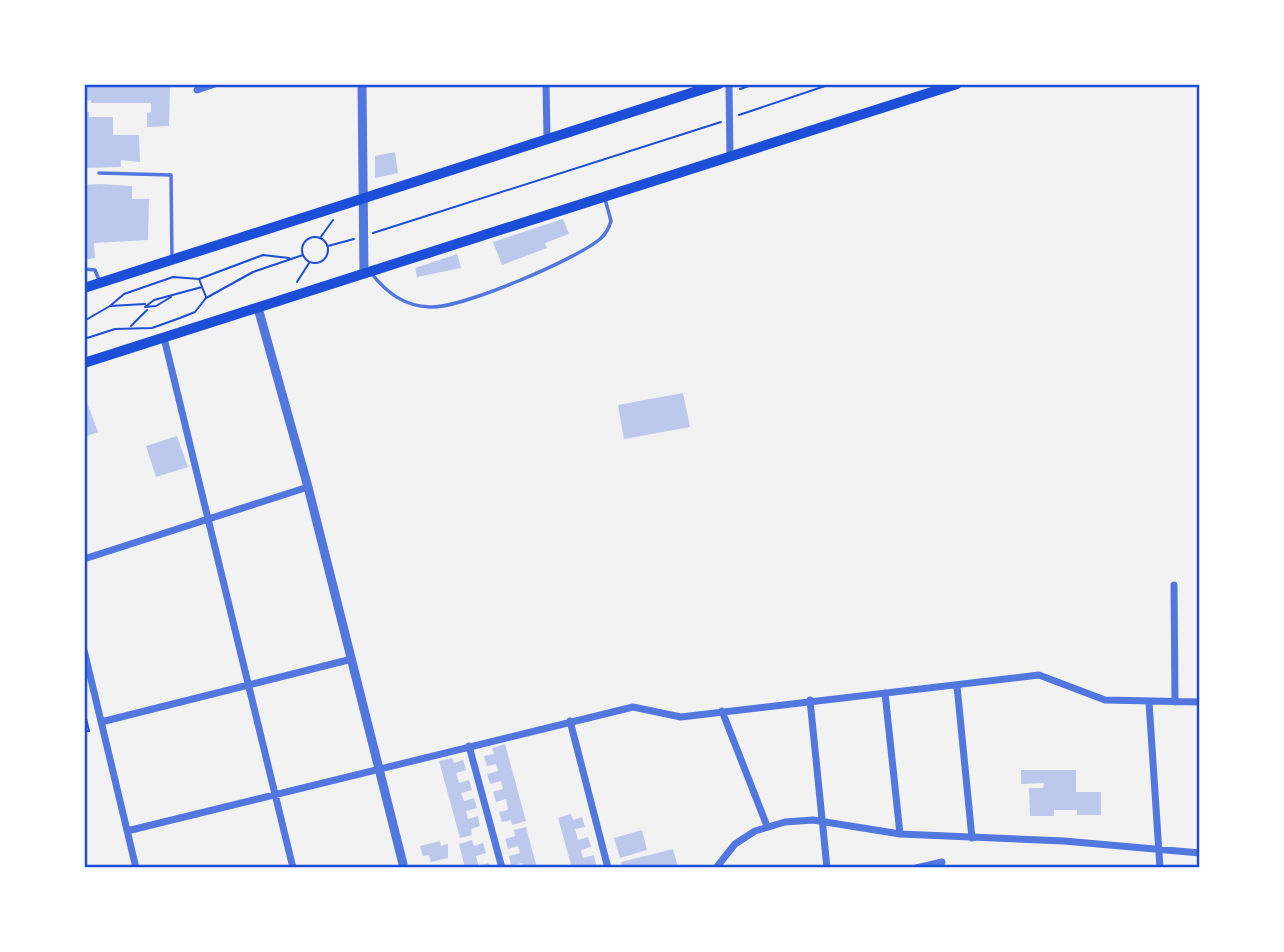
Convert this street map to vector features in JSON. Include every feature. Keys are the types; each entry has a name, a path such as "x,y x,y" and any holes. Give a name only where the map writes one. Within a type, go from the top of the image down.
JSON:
{"main road":[{"path":"84,288 547,137 719,84"},
{"path":"84,363 957,84"}],"street":[{"path":"197,90 215,84"},
{"path":"362,84 363,236 367,273"},
{"path":"547,84 547,137"},
{"path":"729,84 730,157"},
{"path":"258,308 308,487 404,868"},
{"path":"164,338 293,868"},
{"path":"84,559 308,487"},
{"path":"1174,584 1175,702"},
{"path":"84,650 136,868"},
{"path":"101,722 352,659"},
{"path":"127,831 632,707 681,717 1039,675 1060,681 1093,697 1149,702 1200,702"},
{"path":"957,686 972,838"},
{"path":"885,693 901,834"},
{"path":"810,700 827,868"},
{"path":"1149,702 1160,868"},
{"path":"722,711 767,826"},
{"path":"570,721 608,868"},
{"path":"469,746 502,868"},
{"path":"716,868 734,844 767,826 805,820 901,834 1157,848 1200,853"},
{"path":"916,868 942,862"}],"lane":[{"path":"99,173 171,175 172,259"},
{"path":"367,273 384,290 412,304 442,307 461,303 502,288 598,241 611,221 604,197"},
{"path":"84,269 95,270 100,282"}],"path":[{"path":"328,246 730,119 831,84"},
{"path":"328,246 325,259 318,263 309,262 303,255 302,247 307,240 320,238 335,216 336,205"},
{"path":"320,238 328,246"},
{"path":"84,321 110,306 124,294 173,277 199,279 263,255 292,259"},
{"path":"84,339 130,327 152,328 180,318 195,312 206,298 253,272 303,255"},
{"path":"291,298 309,262"},
{"path":"199,279 206,298"},
{"path":"110,306 145,304 202,287"},
{"path":"130,327 147,309 171,297"},
{"path":"145,304 147,309"},
{"path":"84,710 89,731 84,731"}],"building":[{"path":"84,84 170,84 169,126 147,127 147,113 151,112 151,103 84,101"},
{"path":"84,112 89,112 89,117 113,117 113,135 139,135 140,162 121,160 121,167 84,168"},
{"path":"395,152 398,173 375,178 375,156"},
{"path":"84,185 132,186 132,199 149,199 148,240 94,243 95,258 84,260"},
{"path":"563,219 569,234 545,243 547,248 502,265 493,242"},
{"path":"457,254 461,268 417,277 415,268"},
{"path":"683,393 690,427 624,439 618,405"},
{"path":"84,394 98,432 84,437"},
{"path":"177,436 188,467 156,477 146,446"},
{"path":"505,744 526,821 512,825 511,820 502,822 499,812 508,810 506,799 496,802 493,792 503,789 501,781 490,784 487,774 498,771 496,764 487,766 484,756 494,754 492,748"},
{"path":"452,758 454,763 463,760 466,770 456,773 459,783 469,780 472,790 461,793 464,801 474,798 477,808 466,811 468,819 478,816 480,826 471,829 472,835 460,838 439,761"},
{"path":"1021,770 1076,770 1076,792 1101,792 1101,815 1077,815 1077,810 1054,810 1054,816 1030,816 1029,788 1043,788 1044,783 1021,784"},
{"path":"571,814 573,820 582,817 585,827 575,829 578,840 588,837 591,847 581,850 583,858 594,855 596,865 572,868 558,818"},
{"path":"526,827 537,868 523,868 522,863 511,866 509,856 520,853 518,846 508,849 505,839 515,836 514,830"},
{"path":"642,830 647,850 620,858 614,838"},
{"path":"472,840 474,846 483,843 486,853 476,856 479,866 489,863 490,868 465,868 459,844"},
{"path":"440,841 441,846 448,844 448,858 431,862 429,855 423,856 420,846"},
{"path":"673,849 678,868 622,868 621,862"}]}
